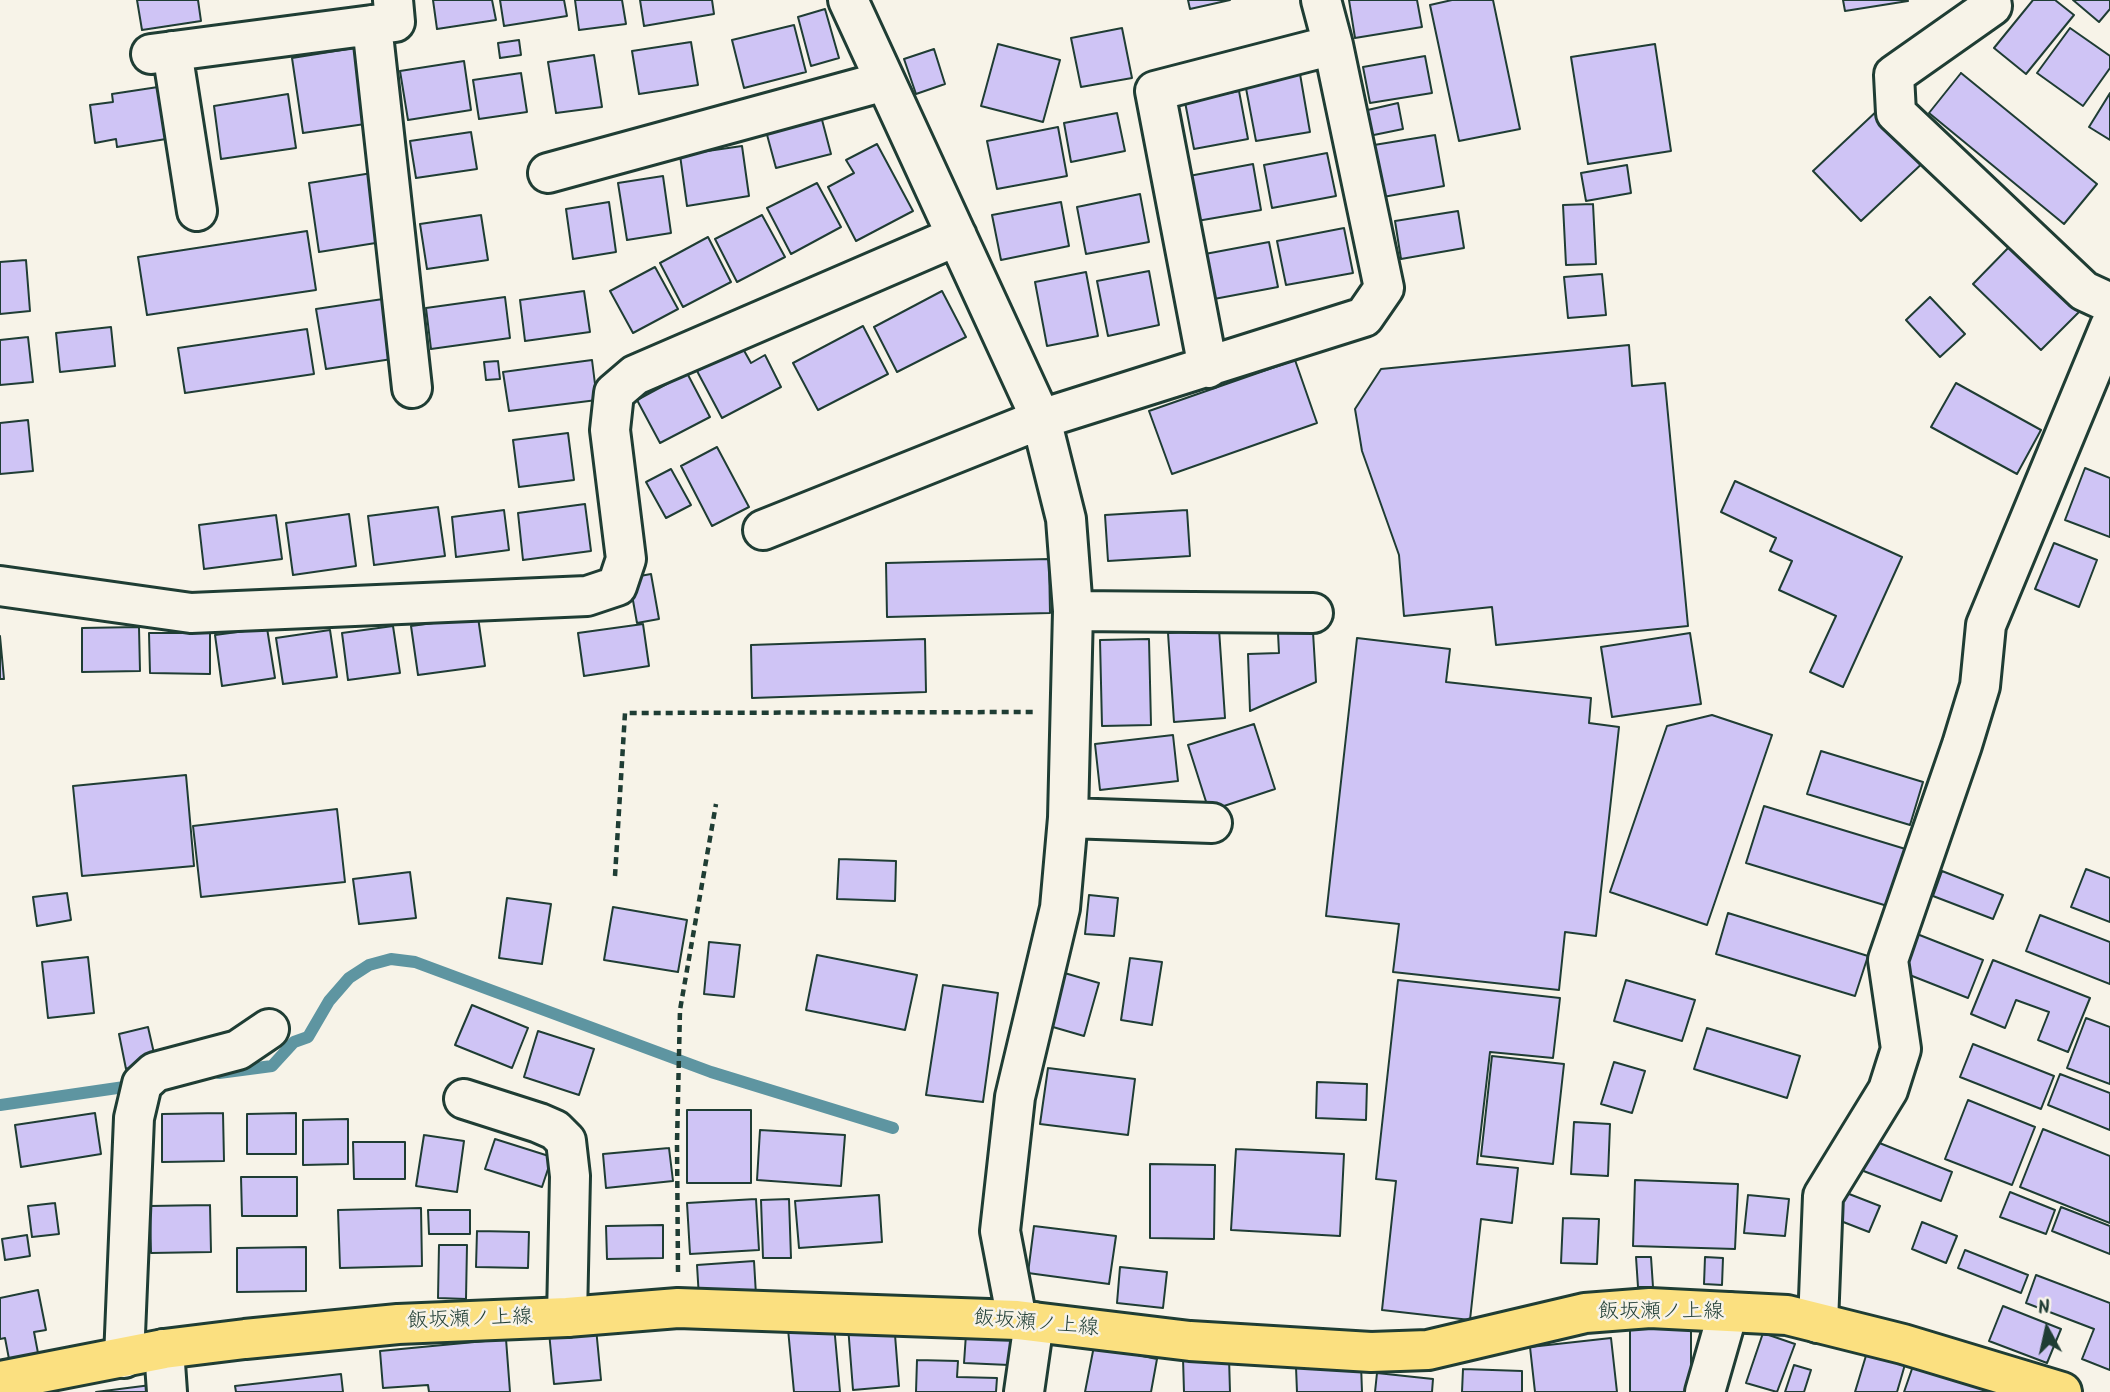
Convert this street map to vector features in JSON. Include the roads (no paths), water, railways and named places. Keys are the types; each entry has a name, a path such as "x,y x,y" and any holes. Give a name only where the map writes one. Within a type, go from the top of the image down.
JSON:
{"main road":[{"name":"飯坂瀬ノ上線","path":"0,1381 164,1349 245,1339 398,1324 567,1317 678,1308 1026,1321 1190,1341 1371,1352 1428,1350 1585,1313 1650,1308 1787,1315 1903,1344 2062,1392"}],"street":[{"path":"848,0 1041,419 1066,519 1073,611 1068,818 1060,908 1015,1097 1000,1231 1026,1321 1024,1392"},
{"path":"763,530 1041,419 1364,317 1384,288 1321,0"},
{"path":"1991,0 1992,6 1894,75 1896,113 2084,291 2110,303"},
{"path":"197,211 162,52 383,13 412,388"},
{"path":"1208,368 1155,91 1333,46"},
{"path":"548,173 885,81"},
{"path":"0,586 191,613 587,596 617,586 626,559 610,430 614,393 635,375 957,236"},
{"path":"1818,1323 1823,1196 1888,1090 1901,1049 1888,960 1980,686 1986,625 2110,326"},
{"path":"1073,611 1313,613"},
{"path":"1068,818 1212,823"},
{"path":"124,1358 134,1118 142,1084 155,1072 238,1050 269,1028"},
{"path":"464,1099 539,1123 555,1130 566,1142 570,1176 567,1317"},
{"path":"1705,1392 1728,1312"},
{"path":"164,1349 167,1392"}],"waterway":[{"path":"219,1073 272,1066 294,1042 308,1037 329,1001 349,978 369,965 391,959 415,962 711,1072 893,1128"},
{"path":"0,1105 138,1085"}]}
